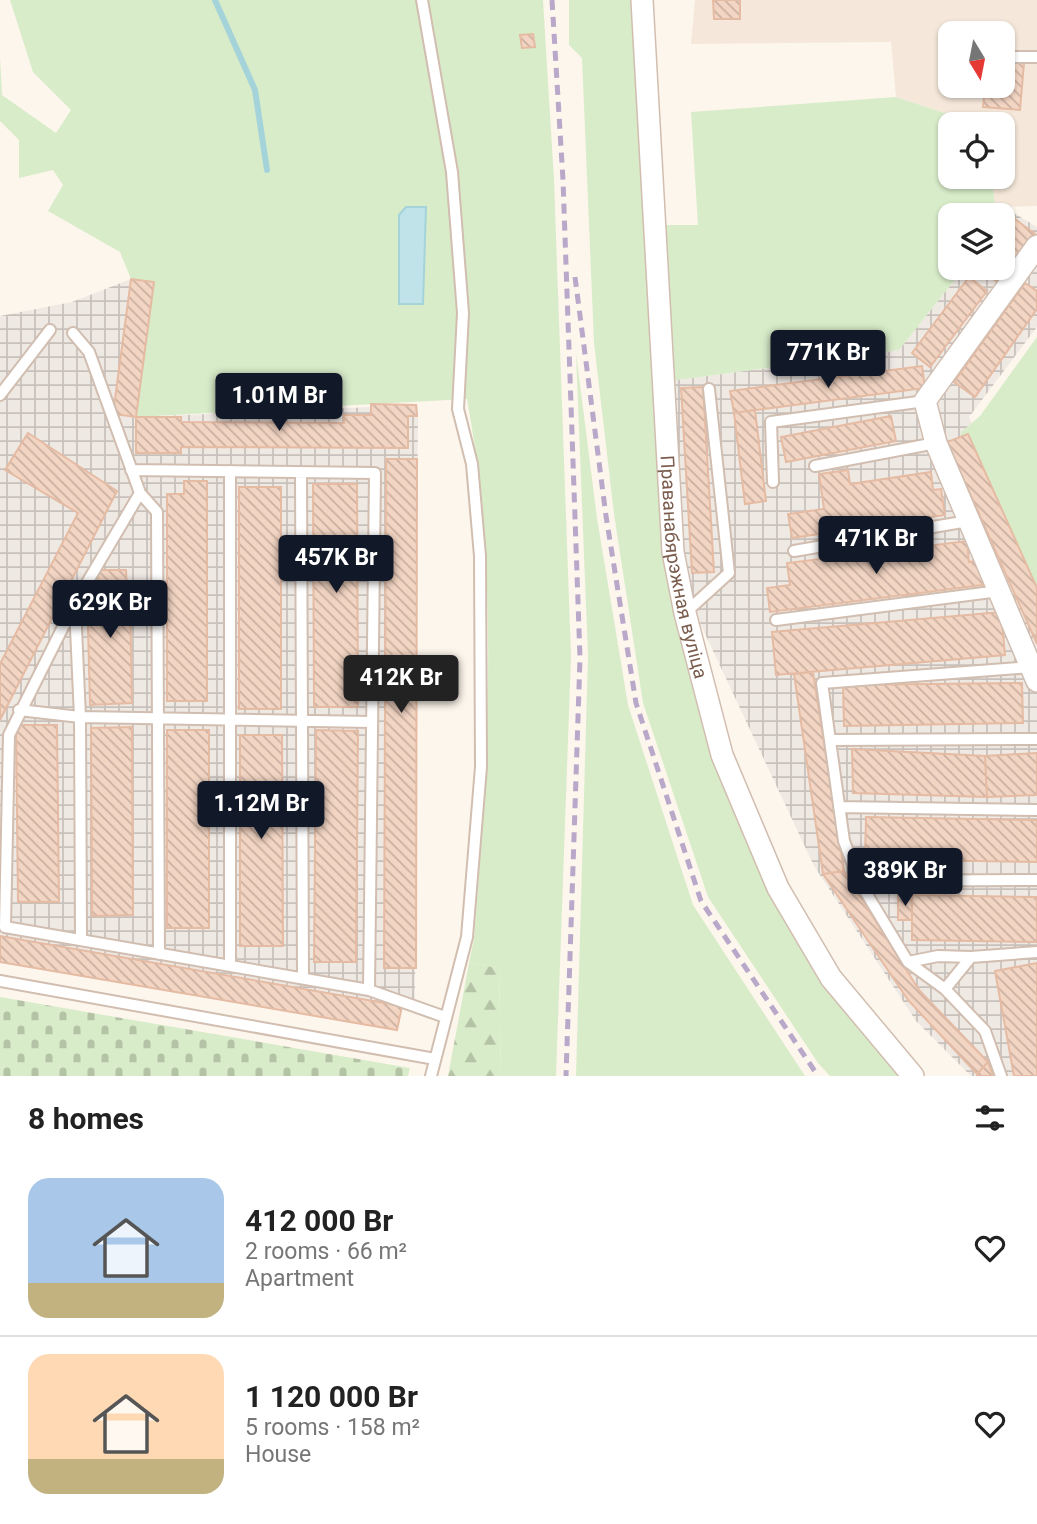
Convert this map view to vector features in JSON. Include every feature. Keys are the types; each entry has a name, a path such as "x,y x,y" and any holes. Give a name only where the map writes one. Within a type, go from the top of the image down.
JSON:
{"street":[{"name":"Праванабярэжная вуліца","path":"642,0 673,552 685,613 722,755 778,888 831,978 913,1076"},
{"path":"1034,674 936,443 925,401 1037,246"}],"lane":[{"path":"422,0 452,172 463,313 458,408 472,464 480,556 481,767 467,937 431,1076"},
{"path":"1015,57 1037,57"},
{"path":"0,395 50,330"},
{"path":"73,333 89,352 140,493 157,512 159,954"},
{"path":"685,613 729,573 709,388"},
{"path":"773,482 771,422 925,401"},
{"path":"815,466 936,443"},
{"path":"131,470 375,473 369,990"},
{"path":"230,471 230,966"},
{"path":"301,472 303,978"},
{"path":"140,493 75,603 19,710 9,735 5,927 369,990 445,1017"},
{"path":"794,551 968,521"},
{"path":"776,620 999,591"},
{"path":"75,603 80,717 81,939"},
{"path":"1001,1076 985,1031 945,989 908,962 859,881 844,841 822,683 1034,674"},
{"path":"19,710 80,717 372,722"},
{"path":"830,740 1037,739"},
{"path":"839,807 1037,810"},
{"path":"859,881 1037,880"},
{"path":"908,962 937,956 971,957 1037,951"},
{"path":"945,989 971,957"},
{"path":"0,981 435,1059"}],"shaded area":[{"path":"695,0 1037,0 1037,206 995,203 993,189 1015,189 1015,112 942,112 896,97 891,42 691,44"},
{"path":"1015,214 1037,227 1037,327 969,417 1037,573 1037,1076 971,1076 916,1021 814,866 684,589 671,381 899,350 954,280 1015,280"},
{"path":"131,279 154,282 137,417 418,405 415,1006 402,1006 397,1030 0,962 0,316 72,302"}],"green space":[{"path":"10,0 543,0 554,180 571,656 556,1076 501,1076 499,968 469,963 474,939 479,872 488,669 484,533 467,399 136,417 154,282 131,279 120,252 48,211 63,185 53,170 19,178 19,140 0,121 0,57 2,95 56,133 71,110 33,72"},
{"path":"569,0 634,0 648,225 698,225 691,112 896,97 942,112 938,112 938,189 993,189 995,203 938,203 938,280 954,280 899,350 671,381 665,548 773,890 906,1076 830,1076 818,1063 708,897 643,703 614,514 594,343 582,58 569,45"},
{"path":"1037,337 1037,618 959,468 961,432 980,416"},
{"path":"576,353 597,518 628,705 693,905 805,1076 576,1076 588,656"},
{"path":"469,963 499,968 501,1076 448,1076"},
{"path":"0,997 410,1068 408,1076 0,1076"}],"water":[{"path":"406,207 426,207 423,304 399,304 399,215"}],"building":[{"path":"713,0 740,0 740,19 714,19"},
{"path":"533,34 535,47 522,48 520,35"},
{"path":"1015,62 1024,63 1020,110 983,107 984,98 1015,98"},
{"path":"1015,219 1035,234 1015,261"},
{"path":"131,279 154,282 136,417 113,414"},
{"path":"967,280 973,280 987,291 930,367 912,353"},
{"path":"1025,283 1037,291 1037,309 975,397 954,382"},
{"path":"922,366 925,388 734,413 730,391"},
{"path":"703,387 714,572 692,573 681,388"},
{"path":"371,404 416,405 417,416 408,416 408,448 181,447 181,453 136,453 136,417 181,417 181,422 344,423 344,415 371,415"},
{"path":"755,410 766,501 745,504 734,413"},
{"path":"891,416 896,441 786,462 781,437"},
{"path":"28,433 117,491 0,720 0,664 78,513 5,470"},
{"path":"968,434 1037,588 1037,644 947,442"},
{"path":"386,459 417,459 416,968 384,968"},
{"path":"848,470 850,484 931,472 933,490 941,489 945,515 792,538 788,514 824,509 819,474"},
{"path":"184,481 207,481 207,701 167,701 167,494 184,494"},
{"path":"313,484 357,484 358,707 314,707"},
{"path":"239,487 281,487 281,709 239,709"},
{"path":"967,541 969,562 980,560 983,585 770,612 767,588 790,585 787,563"},
{"path":"98,570 126,570 127,589 130,589 132,703 90,705 87,590 99,590"},
{"path":"1001,612 1005,655 776,675 772,632"},
{"path":"813,672 844,871 823,874 794,674"},
{"path":"1022,683 1023,723 844,726 843,685"},
{"path":"16,725 57,725 59,902 18,902"},
{"path":"132,727 133,915 92,916 91,728"},
{"path":"167,730 209,730 209,928 167,928"},
{"path":"316,730 358,731 356,962 314,962"},
{"path":"240,735 282,735 283,946 240,946"},
{"path":"852,749 985,756 987,797 853,793"},
{"path":"1037,753 1037,795 987,797 985,756"},
{"path":"866,817 1037,820 1037,862 865,859"},
{"path":"844,871 919,990 988,1062 977,1074 908,1000 823,874"},
{"path":"898,895 912,895 912,920 898,920"},
{"path":"912,895 1037,897 1037,942 912,940"},
{"path":"0,936 402,1006 397,1030 0,962"},
{"path":"1037,963 1037,1076 1014,1076 995,971"},
{"path":"988,1062 993,1076 977,1076 977,1074"}],"waterway":[{"path":"215,0 255,90 267,170"}],"railway":[{"path":"552,0 563,180 580,658 566,1076"},
{"path":"575,277 606,516 636,703 701,901 818,1076"}]}
